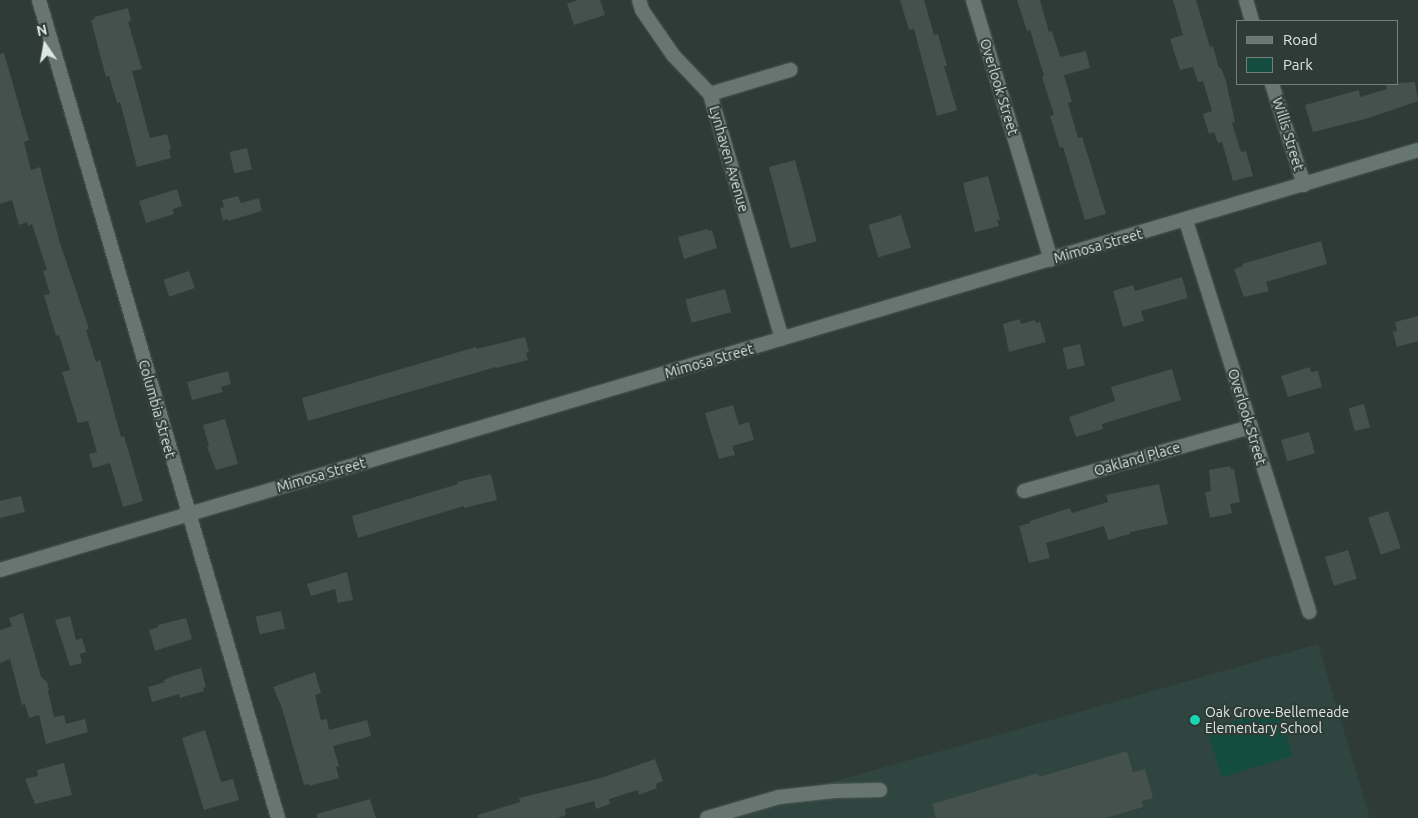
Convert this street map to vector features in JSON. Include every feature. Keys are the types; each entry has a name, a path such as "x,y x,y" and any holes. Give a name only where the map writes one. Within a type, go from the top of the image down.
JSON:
{"street":[{"name":"Columbia Street","path":"39,0 278,818"},
{"name":"Lynhaven Avenue","path":"639,0 642,10 673,55 710,94 782,339"},
{"name":"Overlook Street","path":"973,0 1051,260"},
{"path":"1246,0 1252,20"},
{"path":"710,94 790,70"},
{"name":"Willis Street","path":"1272,85 1304,185"},
{"name":"Mimosa Street","path":"0,570 1186,221 1418,150"},
{"name":"Overlook Street","path":"1186,221 1309,612"},
{"name":"Oakland Place","path":"1024,491 1250,427"},
{"path":"707,818 779,797 834,791 880,790"}],"shaded area":[{"name":"Oak Grove-Bellemeade Elementary School","path":"1318,644 1370,818 707,818 779,797"}],"green space":[{"path":"1278,708 1293,756 1222,777 1207,730"}],"building":[{"path":"578,0 600,0 605,15 574,25 567,4"},
{"path":"900,0 924,0 934,35 938,34 947,66 944,66 957,110 937,116 914,29 909,30"},
{"path":"1017,0 1040,0 1049,32 1052,31 1060,57 1086,51 1090,68 1064,75 1072,102 1068,103 1078,138 1082,137 1106,214 1085,220 1063,147 1060,148 1050,116 1054,115 1030,30 1027,31"},
{"path":"1173,0 1196,0 1210,47 1213,46 1219,68 1221,68 1226,81 1235,122 1232,123 1241,152 1246,151 1253,176 1233,181 1222,142 1218,143 1214,132 1209,134 1203,114 1212,111 1203,81 1198,82 1193,67 1180,70 1170,39 1183,35"},
{"path":"128,8 131,21 128,22 142,69 132,71 150,138 167,134 171,149 169,149 171,158 137,167 120,102 117,103 109,76 106,77 91,20 95,19 94,17"},
{"path":"4,53 29,140 24,142 31,170 40,167 59,240 89,329 86,330 96,362 100,360 121,437 124,436 143,501 123,507 110,463 93,468 89,454 97,452 88,421 78,423 62,372 70,370 59,335 56,336 44,295 50,294 43,271 47,270 32,224 28,226 27,222 19,225 12,200 0,204 0,54"},
{"path":"1415,82 1418,101 1369,118 1313,132 1305,105 1359,90 1360,97 1387,89 1385,85 1398,85 1398,83"},
{"path":"247,148 252,169 234,173 229,152"},
{"path":"795,160 817,241 791,248 769,167"},
{"path":"988,176 1000,220 997,220 999,226 975,232 963,183"},
{"path":"177,189 182,206 173,209 174,214 146,223 139,201"},
{"path":"238,196 241,203 259,198 262,211 228,221 228,219 223,220 220,208 224,207 222,200"},
{"path":"901,215 911,248 878,257 868,225"},
{"path":"707,229 708,231 712,230 717,248 684,259 678,237"},
{"path":"1321,241 1327,264 1266,282 1269,291 1244,297 1234,269 1243,266 1242,264"},
{"path":"189,271 195,288 169,297 163,280"},
{"path":"1182,277 1188,298 1141,311 1144,321 1123,327 1113,291 1133,285 1135,291"},
{"path":"725,289 731,312 692,323 685,300"},
{"path":"1418,316 1418,341 1397,347 1393,332 1397,331 1395,322"},
{"path":"1020,319 1021,324 1035,320 1036,323 1040,322 1046,342 1009,352 1003,324"},
{"path":"525,337 529,352 526,353 528,360 496,367 308,421 302,398 476,347 477,349"},
{"path":"1080,344 1085,365 1067,369 1062,348"},
{"path":"1310,367 1311,372 1318,371 1322,387 1288,397 1281,376"},
{"path":"1172,369 1181,400 1102,424 1103,429 1076,437 1069,417 1115,401 1111,387"},
{"path":"228,371 231,384 221,387 223,392 192,400 187,382"},
{"path":"1364,404 1370,427 1355,431 1349,408"},
{"path":"733,405 739,425 749,422 754,440 732,446 735,455 719,459 705,413"},
{"path":"225,419 238,464 216,470 207,447 209,446 203,425"},
{"path":"1309,432 1315,453 1287,461 1281,440"},
{"path":"1230,466 1231,469 1234,469 1240,502 1230,504 1232,513 1210,518 1205,492 1211,491 1209,470"},
{"path":"491,474 497,500 464,508 464,506 358,538 352,516 458,484 457,482"},
{"path":"1159,484 1168,524 1130,532 1130,534 1108,540 1104,526 1046,543 1050,558 1029,563 1019,526 1070,508 1072,513 1108,502 1106,495"},
{"path":"21,496 25,512 0,518 0,501"},
{"path":"1388,511 1401,548 1381,555 1368,518"},
{"path":"1348,550 1357,579 1334,586 1325,557"},
{"path":"347,572 353,600 338,603 335,589 311,596 307,584"},
{"path":"281,611 285,629 260,634 256,617"},
{"path":"23,613 41,677 47,682 54,717 64,715 66,724 85,719 88,732 46,744 39,715 29,718 25,704 22,705 10,659 0,663 0,630 12,626 9,618"},
{"path":"70,616 76,640 82,638 86,652 80,654 82,663 70,666 55,620"},
{"path":"186,618 192,639 155,651 149,630 158,627 158,625"},
{"path":"201,668 206,687 203,688 204,691 180,698 179,694 152,702 148,687 165,682 164,680 173,676"},
{"path":"315,672 321,693 315,695 321,720 327,719 329,730 367,720 371,736 333,746 339,766 336,767 339,778 309,786 309,784 304,785 282,708 273,687"},
{"path":"205,730 221,782 233,779 239,800 204,810 182,738"},
{"path":"1127,751 1133,772 1145,769 1153,798 1142,801 1143,807 1106,818 936,818 932,804 1038,773 1039,777"},
{"path":"655,759 663,781 656,784 657,788 639,795 638,790 609,799 610,804 596,809 594,801 565,809 566,815 557,818 478,818 478,815 520,802 519,798 601,778"},
{"path":"64,763 72,795 35,804 25,779 38,776 37,770"},
{"path":"370,799 376,818 317,818 317,814"}],"place":[{"name":"Oak Grove-Bellemeade Elementary School","path":"1195,720"}]}
